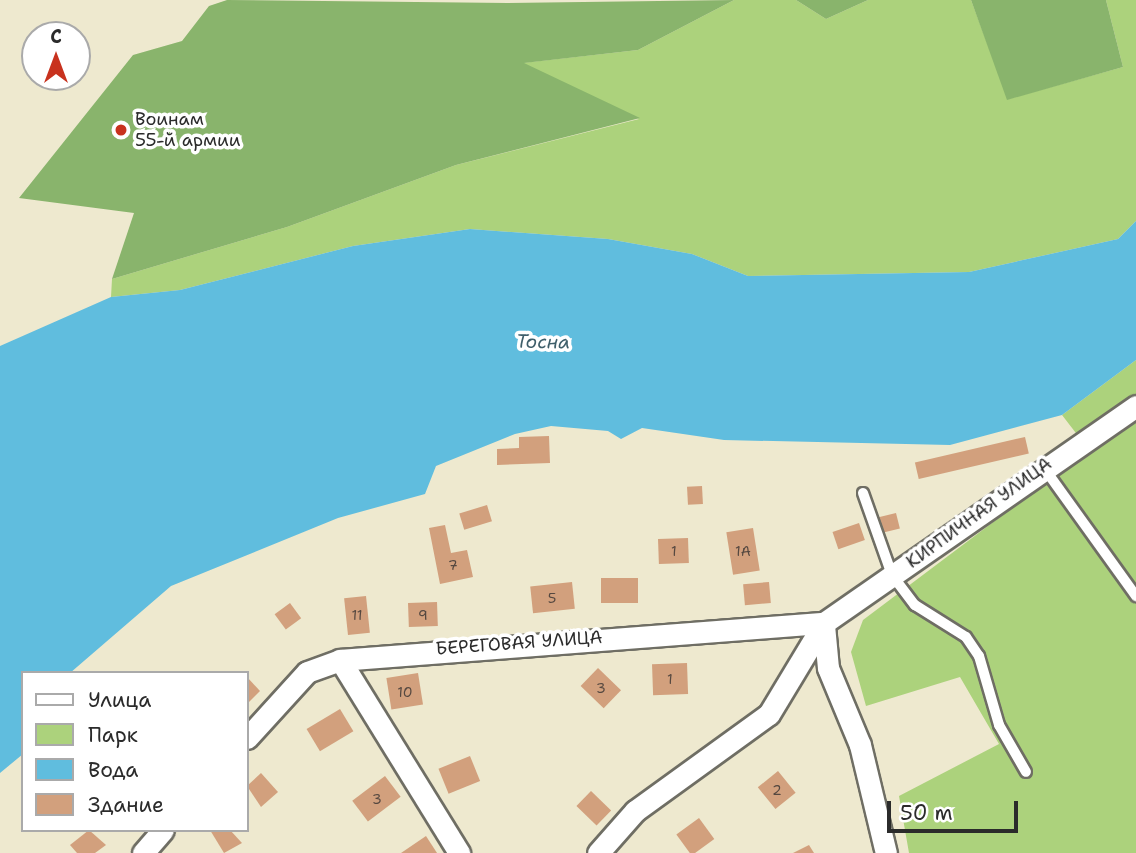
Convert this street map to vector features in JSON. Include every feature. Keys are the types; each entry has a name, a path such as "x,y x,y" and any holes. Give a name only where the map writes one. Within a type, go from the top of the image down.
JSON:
{"street":[{"name":"КИРПИЧНАЯ УЛИЦА","path":"824,623 1042,465 1136,406"},
{"name":"БЕРЕГОВАЯ УЛИЦА","path":"248,737 307,671 340,660 824,623"},
{"path":"598,853 635,811 769,714 824,623"},
{"path":"824,623 828,668 860,745 886,853"},
{"path":"340,660 459,853"},
{"path":"143,853 161,832"}],"lane":[{"path":"1042,465 1136,596"},
{"path":"863,493 892,575 915,605 966,637 979,656 999,725 1026,772"}],"green space":[{"path":"227,0 508,3 734,0 638,50 524,63 640,118 456,165 287,227 112,279 134,213 19,198 133,55 182,41 209,6"},
{"path":"734,0 796,0 826,19 868,0 971,0 1008,99 1123,67 1106,0 1136,0 1136,221 1118,239 969,272 748,276 692,254 608,239 470,229 353,246 180,290 111,297 112,279 287,227 456,165 639,119 522,63 638,50"},
{"path":"796,0 868,0 826,19"},
{"path":"971,0 1106,0 1123,67 1007,100"},
{"path":"1136,360 1136,853 909,853 899,796 999,744 960,677 866,706 851,652 863,620 1089,450 1062,415"}],"water":[{"name":"Тосна","path":"1136,221 1136,360 1062,415 950,445 724,440 642,428 621,439 608,431 551,426 515,434 436,466 425,494 338,518 171,586 72,671 21,671 21,756 0,773 0,346 111,297 180,290 353,246 470,229 608,239 692,254 748,276 969,272 1118,239"}],"building":[{"path":"549,436 550,463 497,465 497,449 519,448 519,437"},
{"path":"1025,437 1029,454 919,479 915,462"},
{"path":"702,486 703,504 688,505 687,487"},
{"path":"487,505 492,521 464,530 459,513"},
{"path":"896,513 900,529 881,533 878,518"},
{"path":"859,523 865,540 838,549 833,532"},
{"path":"445,525 451,553 467,550 473,577 440,584 429,528"},
{"path":"753,528 760,570 733,575 726,532"},
{"path":"688,538 689,563 659,564 658,539"},
{"path":"601,578 638,578 638,603 601,603"},
{"path":"572,582 575,609 533,613 530,586"},
{"path":"769,582 771,603 745,605 743,584"},
{"path":"366,596 370,633 348,635 344,598"},
{"path":"437,602 438,626 409,627 408,603"},
{"path":"290,603 301,618 286,630 275,614"},
{"path":"687,663 688,694 653,695 652,664"},
{"path":"598,668 621,690 604,708 581,686"},
{"path":"418,673 423,705 391,710 386,678"},
{"path":"248,678 260,691 248,703"},
{"path":"340,709 353,731 320,751 307,729"},
{"path":"470,756 480,781 449,794 438,769"},
{"path":"778,771 796,793 775,809 758,787"},
{"path":"261,773 278,792 261,807 248,785"},
{"path":"385,776 401,797 368,821 352,801"},
{"path":"591,791 611,810 597,826 576,806"},
{"path":"699,818 714,839 695,853 690,853 676,834"},
{"path":"86,832 91,832 106,845 95,853 77,853 70,845"},
{"path":"211,832 232,832 242,843 224,853"},
{"path":"426,836 437,853 401,853"},
{"path":"809,845 814,853 793,853"}],"place":[{"name":"Воинам 55-й армии","path":"121,130"}]}
